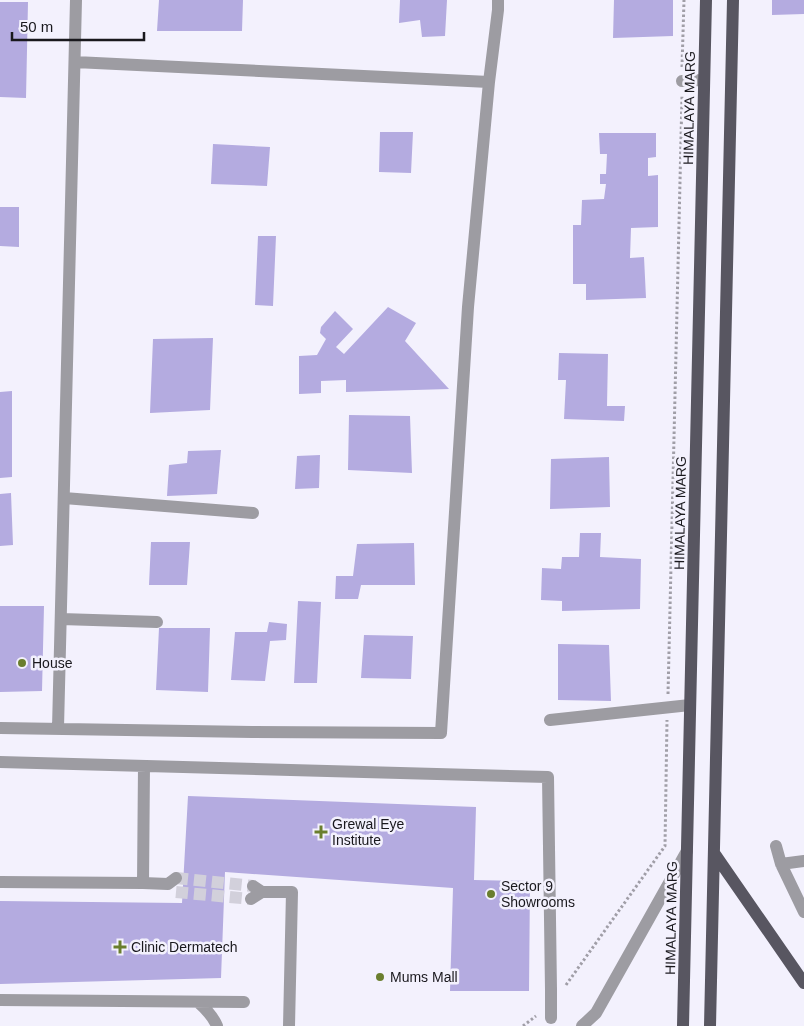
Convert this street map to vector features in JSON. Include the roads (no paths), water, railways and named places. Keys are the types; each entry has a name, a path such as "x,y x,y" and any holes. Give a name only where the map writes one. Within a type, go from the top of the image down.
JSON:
{"main road":[{"name":"HIMALAYA MARG","path":"684,1026 706,0"},
{"path":"710,1026 733,0"},
{"path":"714,853 804,983"}],"street":[{"path":"58,728 76,0"},
{"path":"0,728 441,733 468,307 498,0"},
{"path":"75,62 489,82"},
{"path":"682,80 704,80"},
{"path":"64,498 253,513"},
{"path":"61,619 157,622"},
{"path":"550,720 690,705"},
{"path":"0,762 548,777 551,1022"},
{"path":"143,883 144,766"},
{"path":"776,846 781,864 804,912"},
{"path":"582,1026 596,1012 687,851"},
{"path":"781,864 804,861"},
{"path":"0,882 173,885"},
{"path":"251,899 257,889 292,892 289,1026"},
{"path":"0,1000 244,1002"},
{"path":"198,1002 209,1012 217,1026"}],"tunnel":[{"path":"176,878 253,886"},
{"path":"176,892 251,899"}],"place":[{"name":"House","path":"22,663"},
{"name":"Grewal Eye Institute","path":"321,832"},
{"name":"Sector 9 Showrooms","path":"491,894"},
{"name":"Clinic Dermatech","path":"120,947"},
{"name":"Mums Mall","path":"380,977"}]}
